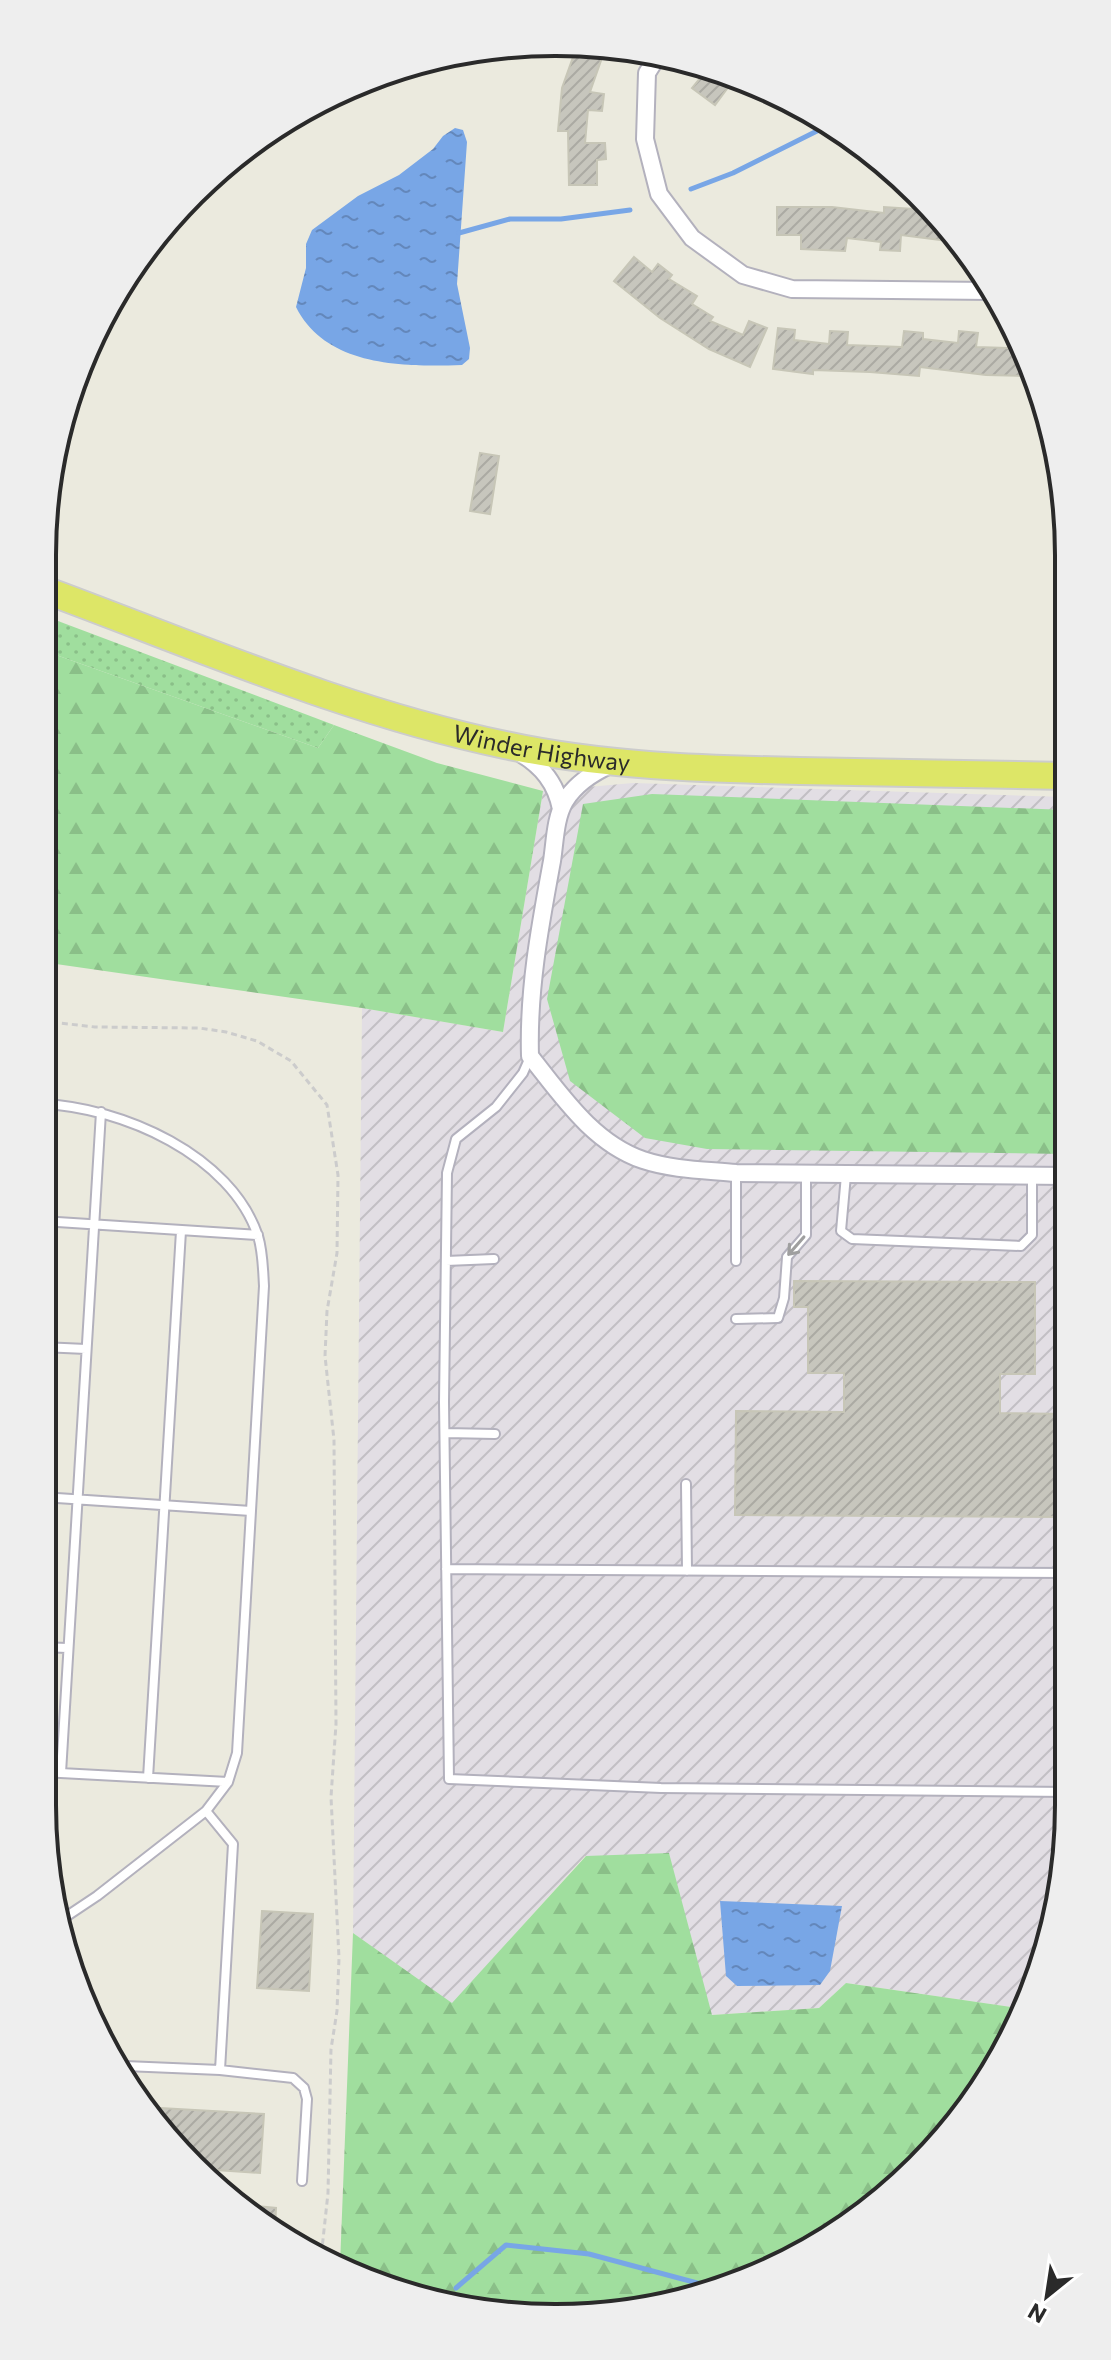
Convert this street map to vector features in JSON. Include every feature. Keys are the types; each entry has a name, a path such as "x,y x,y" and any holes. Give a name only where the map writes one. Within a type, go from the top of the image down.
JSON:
{"main road":[{"name":"Winder Highway","path":"56,594 358,705 508,746 614,763 719,769 1055,776"}],"street":[{"path":"652,66 647,73 645,139 659,194 692,238 743,275 792,289 979,291"},
{"path":"508,746 542,769 557,792 561,809 534,960 530,1056 591,1128 614,1146 642,1160 666,1166 736,1173 1055,1176"},
{"path":"561,809 576,787 614,763"}],"lane":[{"path":"530,1056 523,1073 496,1107 456,1139 447,1173 449,1779 661,1788 1055,1792"},
{"path":"56,1106 101,1112 155,1132 210,1169 234,1193 258,1235 264,1286 237,1753 228,1782 206,1811 69,1915"},
{"path":"61,1773 101,1112"},
{"path":"736,1319 778,1318 784,1298 787,1257 806,1235 806,1172"},
{"path":"846,1172 841,1231 852,1239 1021,1246 1032,1235 1032,1175"},
{"path":"736,1173 736,1261"},
{"path":"56,1222 258,1235"},
{"path":"148,1778 181,1231"},
{"path":"446,1261 494,1259"},
{"path":"56,1348 86,1349"},
{"path":"446,1433 495,1434"},
{"path":"686,1484 687,1571"},
{"path":"56,1498 251,1511"},
{"path":"446,1569 1055,1573"},
{"path":"56,1648 67,1648"},
{"path":"56,1773 228,1782"},
{"path":"206,1811 233,1844 220,2070"},
{"path":"130,2066 220,2070 293,2078 304,2088 307,2099 302,2181"}],"path":[{"path":"56,1023 199,1028 257,1041 291,1061 327,1105 338,1175 337,1253 327,1311 325,1356 334,1440 336,1724 331,1797 339,1958 337,2011 331,2049 328,2193 322,2245"}],"shaded area":[{"path":"633,783 1055,797 1054,1837 1051,1870 1038,1934 1012,2007 846,1983 819,2008 711,2015 585,1856 452,2004 353,1933 362,1008 503,1032 543,791"}],"green space":[{"path":"56,620 334,725 318,748 56,655"},
{"path":"56,655 318,748 334,725 437,763 543,791 503,1032 362,1008 56,964"},
{"path":"652,794 1055,810 1055,1154 707,1149 645,1138 570,1081 547,999 583,804"},
{"path":"669,1853 712,2015 819,2008 846,1983 1012,2007 971,2082 909,2158 833,2220 747,2266 685,2287 653,2294 621,2300 556,2304 490,2300 426,2287 340,2255 353,1933 452,2003 586,1856"}],"water":[{"path":"455,128 463,130 467,142 457,284 470,348 469,359 462,365 392,363 346,352 326,342 309,327 296,307 306,268 306,244 312,230 358,196 399,175"},
{"path":"720,1901 842,1906 830,1971 820,1985 737,1986 726,1976"}],"building":[{"path":"573,57 602,58 590,92 604,94 602,111 588,110 585,143 605,143 606,159 597,160 597,185 569,185 568,131 558,131 562,88"},
{"path":"700,78 728,87 715,105 692,88"},
{"path":"777,207 832,207 884,213 884,207 915,209 943,240 901,235 900,251 880,250 881,242 847,238 845,251 801,249 801,235 777,235"},
{"path":"634,257 652,272 658,264 672,275 669,279 697,296 692,304 713,317 710,321 743,335 749,321 767,328 750,367 709,349 660,318 614,281"},
{"path":"778,328 795,330 794,340 829,344 830,331 848,332 847,345 902,347 904,331 923,333 923,339 958,343 959,331 978,333 976,347 1008,348 1008,346 1021,376 920,367 919,376 813,370 813,374 773,369"},
{"path":"480,453 499,456 490,514 470,511"},
{"path":"794,1281 1035,1282 1035,1374 1000,1374 1000,1413 1055,1414 1055,1517 735,1515 736,1411 844,1412 844,1373 808,1373 808,1307 794,1307"},
{"path":"262,1911 313,1914 309,1991 257,1988"},
{"path":"160,2110 264,2114 260,2173 215,2170"},
{"path":"258,2206 276,2208 276,2218"}],"waterway":[{"path":"691,189 733,173 818,131"},
{"path":"459,233 510,219 561,219 630,210"},
{"path":"456,2288 506,2245 589,2254 697,2283"}]}
